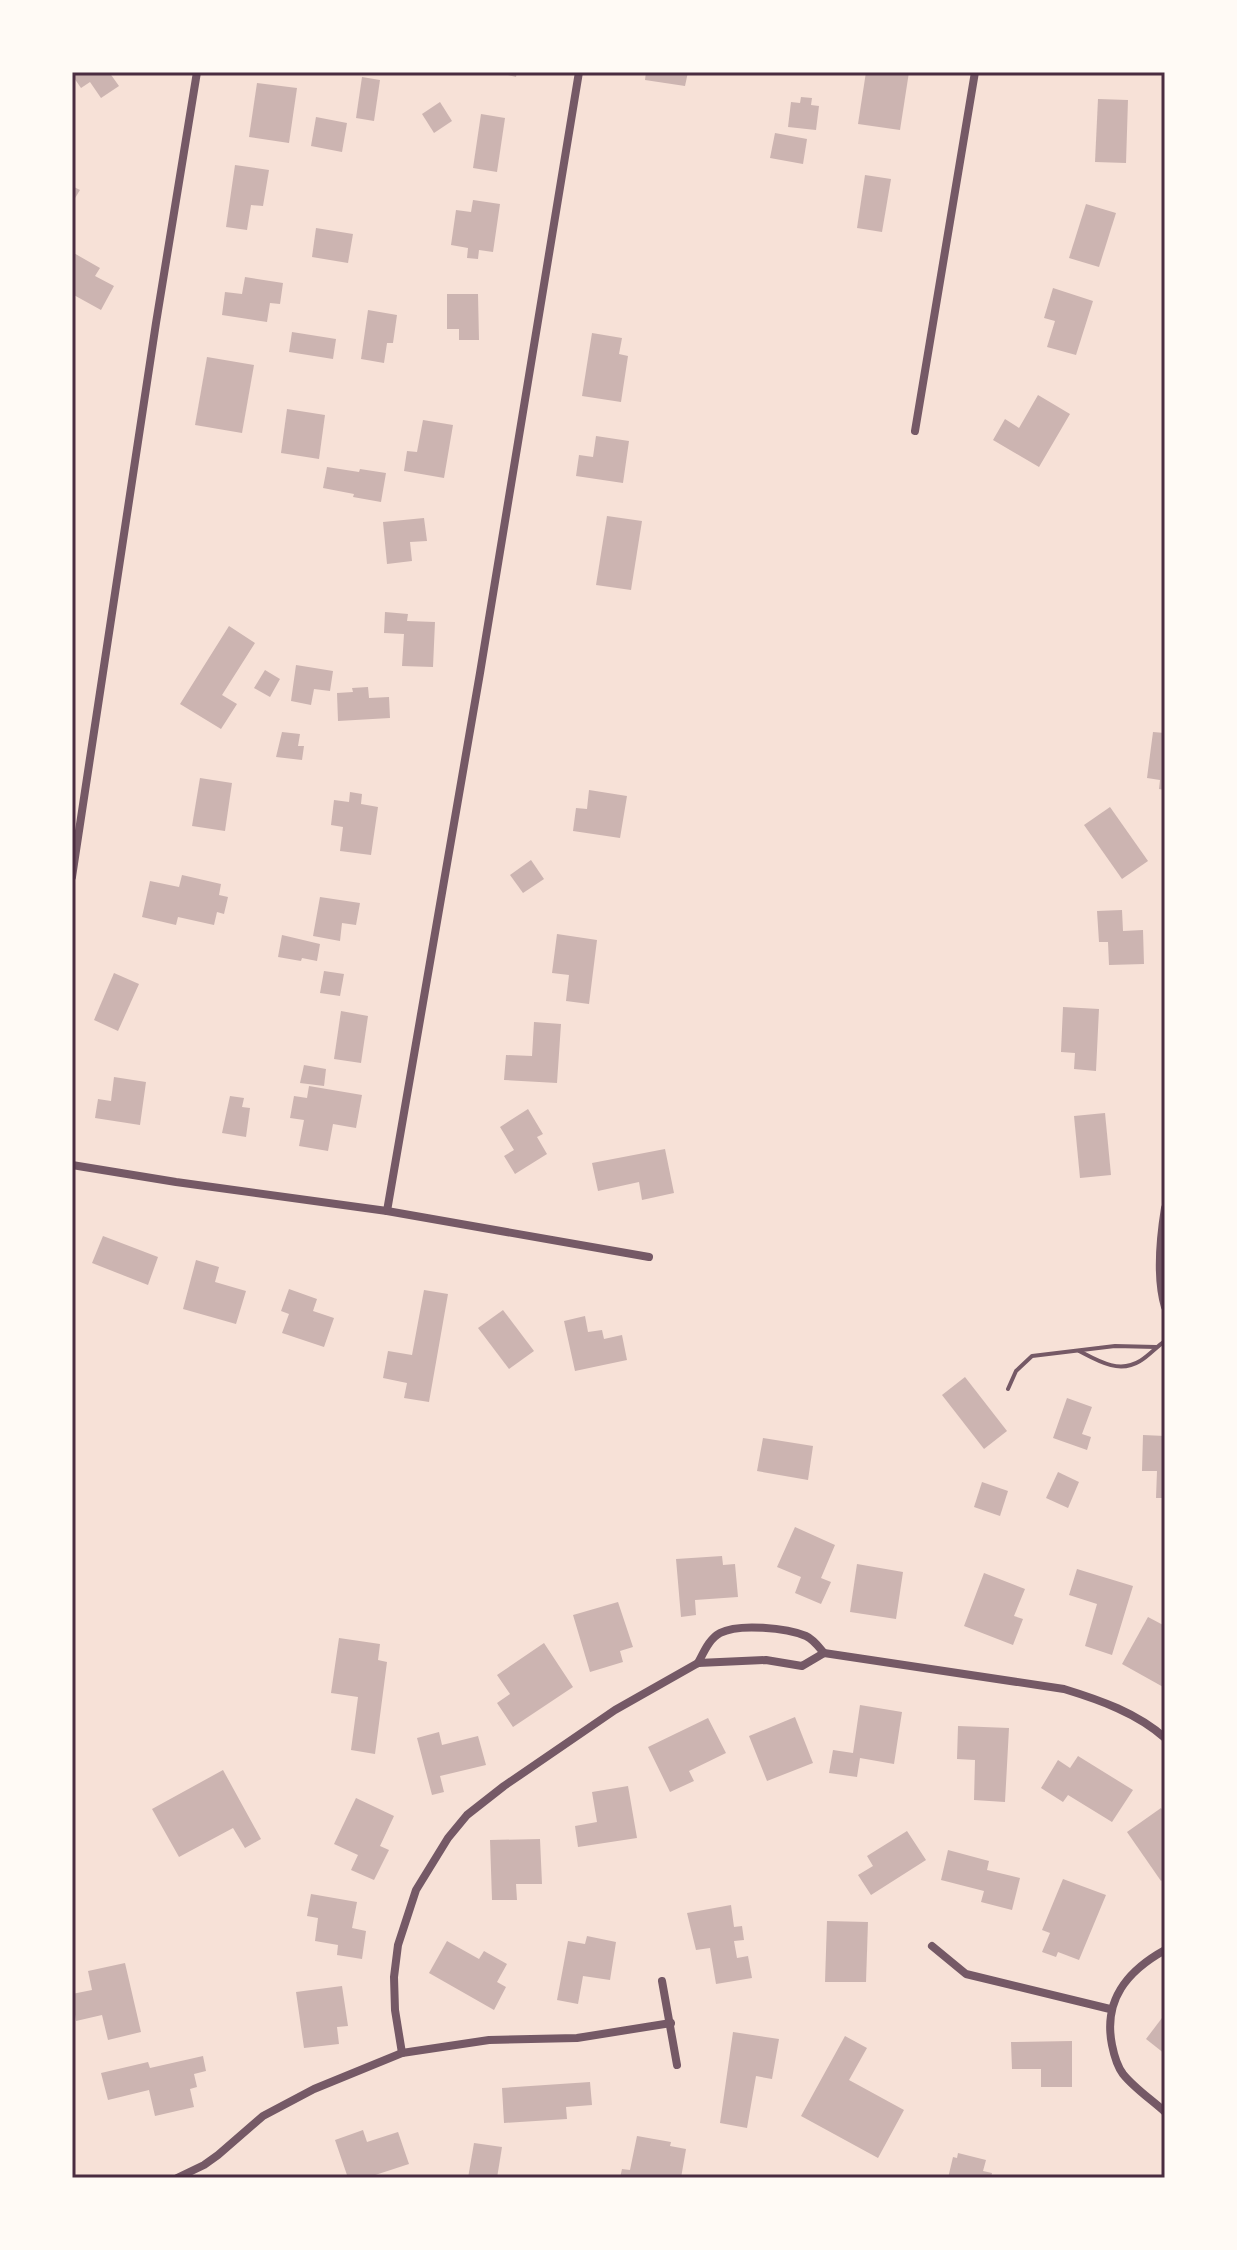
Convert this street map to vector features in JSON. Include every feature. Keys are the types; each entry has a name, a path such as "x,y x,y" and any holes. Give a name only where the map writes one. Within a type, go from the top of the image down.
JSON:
{"street":[{"path":"72,877 197,72"},
{"path":"387,1211 579,72"},
{"path":"915,431 975,72"},
{"path":"72,1165 387,1211 649,1257"},
{"path":"1165,1208 1161,1272 1165,1307"},
{"path":"698,1663 708,1644 718,1634 735,1628 755,1627 808,1636 824,1653 1064,1689 1125,1712 1165,1738"},
{"path":"402,2053 395,2010 394,1977 398,1945 416,1890 448,1838 467,1815 615,1710 698,1663 766,1660 802,1666 824,1653"},
{"path":"932,1946 966,1974 1110,2009"},
{"path":"1165,1950 1131,1975 1118,1990 1110,2009 1109,2033 1114,2056 1123,2074 1165,2112"},
{"path":"662,1981 677,2065"},
{"path":"177,2178 218,2155 263,2116 314,2089 402,2053 489,2040 577,2038 671,2023"}],"lane":[{"path":"1079,1350 1098,1361 1123,1368 1141,1360 1165,1341"},
{"path":"1008,1389 1016,1371 1032,1356 1115,1346 1156,1347"}],"building":[{"path":"72,72 109,72 119,86 101,98 90,82 81,88"},
{"path":"495,72 517,72 516,77"},
{"path":"646,72 688,72 685,86 645,80"},
{"path":"866,72 909,72 900,130 858,124"},
{"path":"362,77 380,80 374,121 356,118"},
{"path":"257,83 297,88 289,143 249,137"},
{"path":"801,97 812,98 811,105 819,106 816,130 788,127 791,102 800,103"},
{"path":"1098,99 1128,100 1126,163 1095,162"},
{"path":"440,102 452,121 434,133 422,114"},
{"path":"481,114 505,118 497,172 473,168"},
{"path":"316,117 347,123 342,152 311,146"},
{"path":"775,133 807,139 803,164 770,158"},
{"path":"235,165 269,170 263,206 251,205 247,230 226,227"},
{"path":"865,175 891,179 882,232 857,228"},
{"path":"72,186 80,190 72,203"},
{"path":"473,200 500,204 493,252 479,250 478,259 467,258 468,248 451,245 456,210 471,212"},
{"path":"1086,204 1116,213 1099,267 1069,258"},
{"path":"316,228 353,234 348,263 312,257"},
{"path":"72,252 100,268 95,276 114,286 101,310 72,294"},
{"path":"245,277 283,283 280,304 270,303 267,322 222,315 225,292 242,294"},
{"path":"1053,288 1093,301 1076,355 1047,347 1055,321 1044,318"},
{"path":"447,294 478,294 479,340 459,340 459,329 447,329"},
{"path":"368,310 397,315 393,343 387,343 384,363 361,359"},
{"path":"292,332 336,339 333,359 289,352"},
{"path":"592,333 622,338 619,354 628,356 621,402 582,396"},
{"path":"207,357 254,365 242,433 195,425"},
{"path":"1038,395 1070,414 1039,467 993,440 1005,419 1019,428"},
{"path":"287,409 325,415 319,459 281,453"},
{"path":"423,420 453,425 444,478 404,471 407,451 417,452"},
{"path":"596,436 629,441 623,483 576,476 579,455 593,457"},
{"path":"327,467 386,473 381,502 323,488"},
{"path":"607,516 642,521 631,590 596,585"},
{"path":"424,518 427,541 410,542 412,561 387,564 383,522"},
{"path":"385,612 408,614 407,621 435,622 433,667 402,666 404,634 384,633"},
{"path":"229,626 255,643 222,695 237,704 221,729 180,704"},
{"path":"296,665 333,671 330,691 314,689 311,705 291,701"},
{"path":"265,670 280,679 270,697 254,688"},
{"path":"368,687 369,698 389,697 390,718 338,721 337,693"},
{"path":"282,732 300,734 298,746 304,746 302,760 276,757"},
{"path":"1153,732 1165,733 1165,790 1159,789 1160,780 1147,778"},
{"path":"200,778 232,783 225,831 192,826"},
{"path":"589,790 627,796 620,838 573,831 576,808 587,809"},
{"path":"350,792 362,794 361,804 378,807 371,855 340,851 343,827 331,825 334,800 349,802"},
{"path":"1110,807 1148,861 1122,879 1084,825"},
{"path":"531,860 544,879 523,893 510,875"},
{"path":"182,875 221,884 219,895 228,897 224,914 217,912 214,925 178,917 176,925 142,917 150,881 179,887"},
{"path":"320,897 360,903 356,925 342,923 340,941 313,936"},
{"path":"1122,910 1123,931 1143,930 1144,964 1109,965 1108,942 1099,942 1097,911"},
{"path":"557,934 597,940 589,1004 566,1001 569,975 552,973"},
{"path":"282,935 320,944 317,961 278,957"},
{"path":"324,971 344,974 340,996 320,993"},
{"path":"114,973 139,984 118,1031 94,1020"},
{"path":"1063,1007 1099,1009 1096,1071 1074,1069 1075,1053 1061,1052"},
{"path":"341,1011 368,1016 361,1063 334,1059"},
{"path":"534,1022 561,1024 557,1083 504,1080 506,1055 532,1056"},
{"path":"304,1065 326,1069 324,1086 300,1083"},
{"path":"114,1077 146,1082 140,1125 95,1118 98,1099 111,1101"},
{"path":"309,1086 362,1095 356,1128 333,1124 328,1151 299,1146 304,1120 290,1118 294,1096 307,1098"},
{"path":"230,1096 244,1098 242,1107 250,1108 246,1137 222,1133"},
{"path":"528,1109 543,1134 537,1137 547,1154 515,1174 504,1156 514,1150 500,1127"},
{"path":"1105,1113 1111,1175 1080,1178 1074,1116"},
{"path":"665,1149 674,1193 642,1200 639,1182 598,1191 592,1163"},
{"path":"103,1236 158,1257 148,1285 92,1263"},
{"path":"196,1260 219,1267 215,1282 246,1291 236,1324 183,1309"},
{"path":"289,1289 317,1299 313,1311 334,1318 324,1347 282,1333 289,1314 281,1311"},
{"path":"424,1290 448,1294 429,1402 404,1398 407,1383 383,1378 388,1351 412,1355"},
{"path":"503,1310 534,1351 509,1369 478,1328"},
{"path":"585,1316 588,1332 602,1330 604,1339 622,1335 627,1360 575,1371 564,1321"},
{"path":"965,1377 1007,1431 984,1449 942,1395"},
{"path":"1067,1398 1092,1407 1082,1434 1091,1437 1087,1450 1053,1438"},
{"path":"1143,1435 1165,1436 1165,1498 1156,1498 1157,1471 1142,1471"},
{"path":"763,1438 813,1446 808,1480 757,1471"},
{"path":"1058,1472 1079,1482 1068,1508 1046,1498"},
{"path":"982,1482 1008,1491 1000,1516 974,1507"},
{"path":"795,1527 835,1545 821,1578 831,1582 821,1604 795,1593 801,1577 777,1567"},
{"path":"722,1556 723,1565 735,1564 738,1597 695,1600 696,1615 681,1617 676,1559"},
{"path":"857,1564 903,1572 896,1619 850,1612"},
{"path":"1077,1569 1133,1586 1112,1655 1085,1646 1097,1604 1069,1595"},
{"path":"984,1573 1025,1589 1014,1616 1023,1619 1013,1645 964,1626"},
{"path":"618,1602 633,1647 620,1651 623,1662 590,1672 573,1615"},
{"path":"1148,1617 1165,1626 1165,1688 1122,1664"},
{"path":"339,1638 380,1644 378,1660 387,1662 375,1754 351,1750 358,1697 331,1693"},
{"path":"544,1643 573,1687 513,1727 497,1703 510,1694 497,1675"},
{"path":"860,1705 902,1712 894,1764 860,1758 857,1777 829,1773 833,1750 853,1753"},
{"path":"795,1717 813,1763 767,1781 749,1736"},
{"path":"708,1718 726,1753 689,1771 694,1781 670,1792 648,1747"},
{"path":"958,1726 1009,1728 1005,1802 974,1800 975,1760 957,1759"},
{"path":"439,1732 442,1745 478,1736 486,1765 440,1776 444,1792 432,1795 417,1738"},
{"path":"1078,1756 1133,1790 1112,1822 1068,1795 1063,1802 1041,1788 1058,1760 1070,1768"},
{"path":"223,1770 261,1839 245,1848 233,1828 179,1857 152,1809"},
{"path":"628,1786 637,1838 578,1847 575,1826 597,1822 592,1792"},
{"path":"356,1798 394,1816 380,1846 389,1850 374,1880 351,1870 358,1855 334,1844"},
{"path":"1161,1808 1165,1814 1165,1878 1161,1881 1127,1832"},
{"path":"907,1831 926,1860 871,1895 858,1875 873,1866 867,1856"},
{"path":"540,1839 542,1884 516,1884 517,1900 492,1900 490,1840"},
{"path":"948,1850 989,1861 987,1870 1020,1878 1012,1910 981,1902 984,1891 941,1880"},
{"path":"1063,1879 1106,1895 1079,1960 1058,1952 1056,1957 1042,1952 1050,1933 1042,1930"},
{"path":"311,1894 357,1902 352,1928 366,1931 362,1959 337,1955 338,1945 315,1941 318,1918 307,1916"},
{"path":"731,1905 734,1927 742,1926 744,1940 734,1941 737,1958 748,1956 752,1978 716,1984 710,1948 696,1950 687,1913"},
{"path":"827,1921 868,1922 866,1982 825,1982"},
{"path":"587,1936 616,1942 610,1980 583,1976 578,2004 557,2000 568,1941 585,1944"},
{"path":"447,1941 479,1959 484,1951 507,1964 497,1982 506,1987 494,2010 429,1973"},
{"path":"125,1963 141,2032 108,2040 102,2015 76,2021 72,1994 92,1990 88,1971"},
{"path":"342,1986 348,2026 337,2027 339,2044 304,2048 296,1992"},
{"path":"1165,2014 1165,2054 1146,2039"},
{"path":"733,2032 779,2039 772,2079 756,2076 747,2128 720,2123"},
{"path":"845,2036 867,2048 849,2080 904,2110 878,2158 801,2116"},
{"path":"1072,2041 1072,2087 1041,2087 1041,2069 1012,2069 1011,2042"},
{"path":"203,2056 206,2071 194,2074 197,2087 190,2089 194,2107 155,2116 149,2090 108,2100 101,2073 148,2062 150,2068"},
{"path":"590,2082 592,2105 566,2107 567,2119 504,2123 502,2088"},
{"path":"363,2130 367,2142 398,2132 409,2164 366,2178 348,2178 335,2140"},
{"path":"637,2136 671,2142 670,2146 686,2149 681,2178 620,2178 622,2169 630,2170"},
{"path":"474,2143 502,2147 497,2178 468,2178"},
{"path":"958,2153 986,2160 983,2171 992,2173 991,2178 948,2178 953,2157 957,2158"}]}
